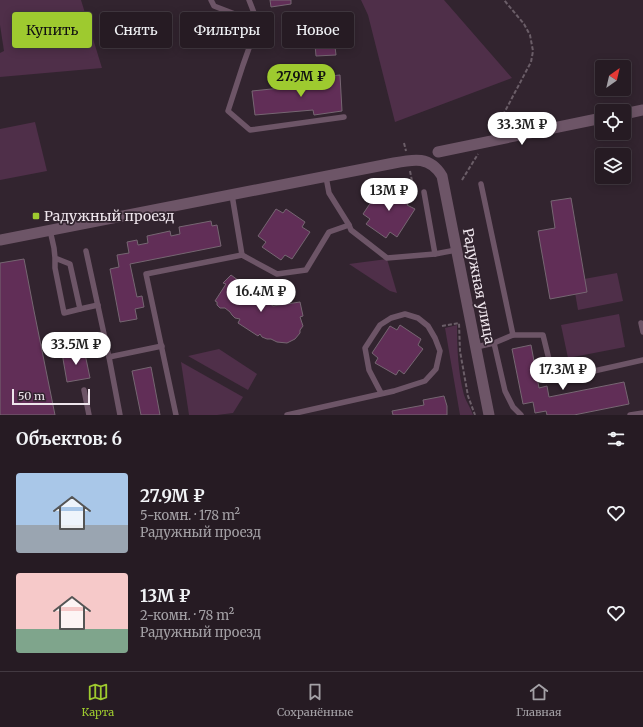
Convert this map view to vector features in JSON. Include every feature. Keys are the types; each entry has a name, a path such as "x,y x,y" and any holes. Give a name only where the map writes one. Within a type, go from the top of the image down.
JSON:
{"street":[{"path":"631,113 643,110"},
{"path":"438,152 595,119"},
{"name":"Радужная улица","path":"326,177 419,159 426,161 440,173 442,176 489,415"},
{"path":"0,240 326,177"}],"lane":[{"path":"211,0 214,6 230,12"},
{"path":"249,0 254,12"},
{"path":"249,48 228,111 250,130 344,117"},
{"path":"326,177 329,193 351,230 387,258 435,254 456,250"},
{"path":"481,184 513,335"},
{"path":"424,192 435,254"},
{"path":"232,195 242,255"},
{"path":"176,415 146,274 242,255 278,274 306,270 329,232 349,226"},
{"path":"50,230 55,258 55,268 64,313 98,305"},
{"path":"86,251 120,415"},
{"path":"55,258 70,264 80,309"},
{"path":"287,415 394,391 425,381 436,369 440,350 428,326 418,318 405,314 391,318 380,325 365,348 369,370 381,393"},
{"path":"641,323 643,332"},
{"path":"476,347 494,343 513,335 543,335 554,380 643,360"},
{"path":"494,343 505,391 513,407 521,415"},
{"path":"109,357 162,346"},
{"path":"84,390 89,415"},
{"path":"630,415 643,412"}],"path":[{"path":"490,135 503,115 531,62 533,51 530,36 524,24 504,0"},
{"path":"404,143 406,151"},
{"path":"462,180 478,154"},
{"path":"410,170 412,181"},
{"path":"478,312 484,312"},
{"path":"442,326 459,322 460,351 468,396 475,415"}],"shaded area":[{"path":"0,0 81,0 85,12 12,12 12,48 92,48 92,36 102,68 0,77 0,53 4,51 0,25"},
{"path":"361,0 444,0 512,78 395,122 368,15"},
{"path":"35,122 47,171 0,180 0,129"},
{"path":"387,259 397,293 390,291 349,264"},
{"path":"617,273 623,301 578,310 573,281"},
{"path":"619,314 625,347 568,358 561,325"},
{"path":"457,325 460,378 464,395 473,415 460,415 445,328"},
{"path":"219,349 257,374 248,390 188,356"},
{"path":"181,362 243,397 233,413 217,415 189,415"}],"building":[{"path":"270,0 291,0 291,4 271,7"},
{"path":"315,48 335,48 336,55 316,56"},
{"path":"340,75 342,111 314,115 313,110 255,115 252,91 320,84 319,77"},
{"path":"390,186 411,199 407,205 415,209 397,237 390,232 386,238 366,224 370,219 363,214 381,187 387,191"},
{"path":"571,198 587,292 550,299 538,231 555,228 551,201"},
{"path":"276,209 283,213 286,209 305,222 302,227 310,232 292,259 285,255 281,260 262,247 266,242 258,236"},
{"path":"211,221 212,226 217,225 221,246 130,264 137,297 142,296 144,307 135,309 137,319 120,322 110,269 119,267 117,255 129,253 127,242 137,240 138,245 148,243 147,236 170,231 171,236 180,234 179,227"},
{"path":"24,259 55,415 0,415 0,263"},
{"path":"231,275 273,306 300,302 303,316 300,317 303,326 295,339 287,343 267,339 262,337 260,334 258,336 238,323 240,319 235,318 225,308 220,308 217,305 217,302 215,301 226,284 223,283"},
{"path":"400,325 421,339 418,345 423,349 404,374 399,370 396,375 375,363 378,358 372,353 390,326 397,330"},
{"path":"531,345 539,388 547,386 549,397 624,382 629,404 574,415 547,415 546,411 535,413 533,402 523,404 512,349"},
{"path":"84,349 90,378 67,382 62,353"},
{"path":"151,367 160,415 141,415 132,371"},
{"path":"444,396 447,406 447,415 393,415 392,411 424,405 423,400"}],"place":[{"name":"Радужный проезд","path":"36,216"}]}
